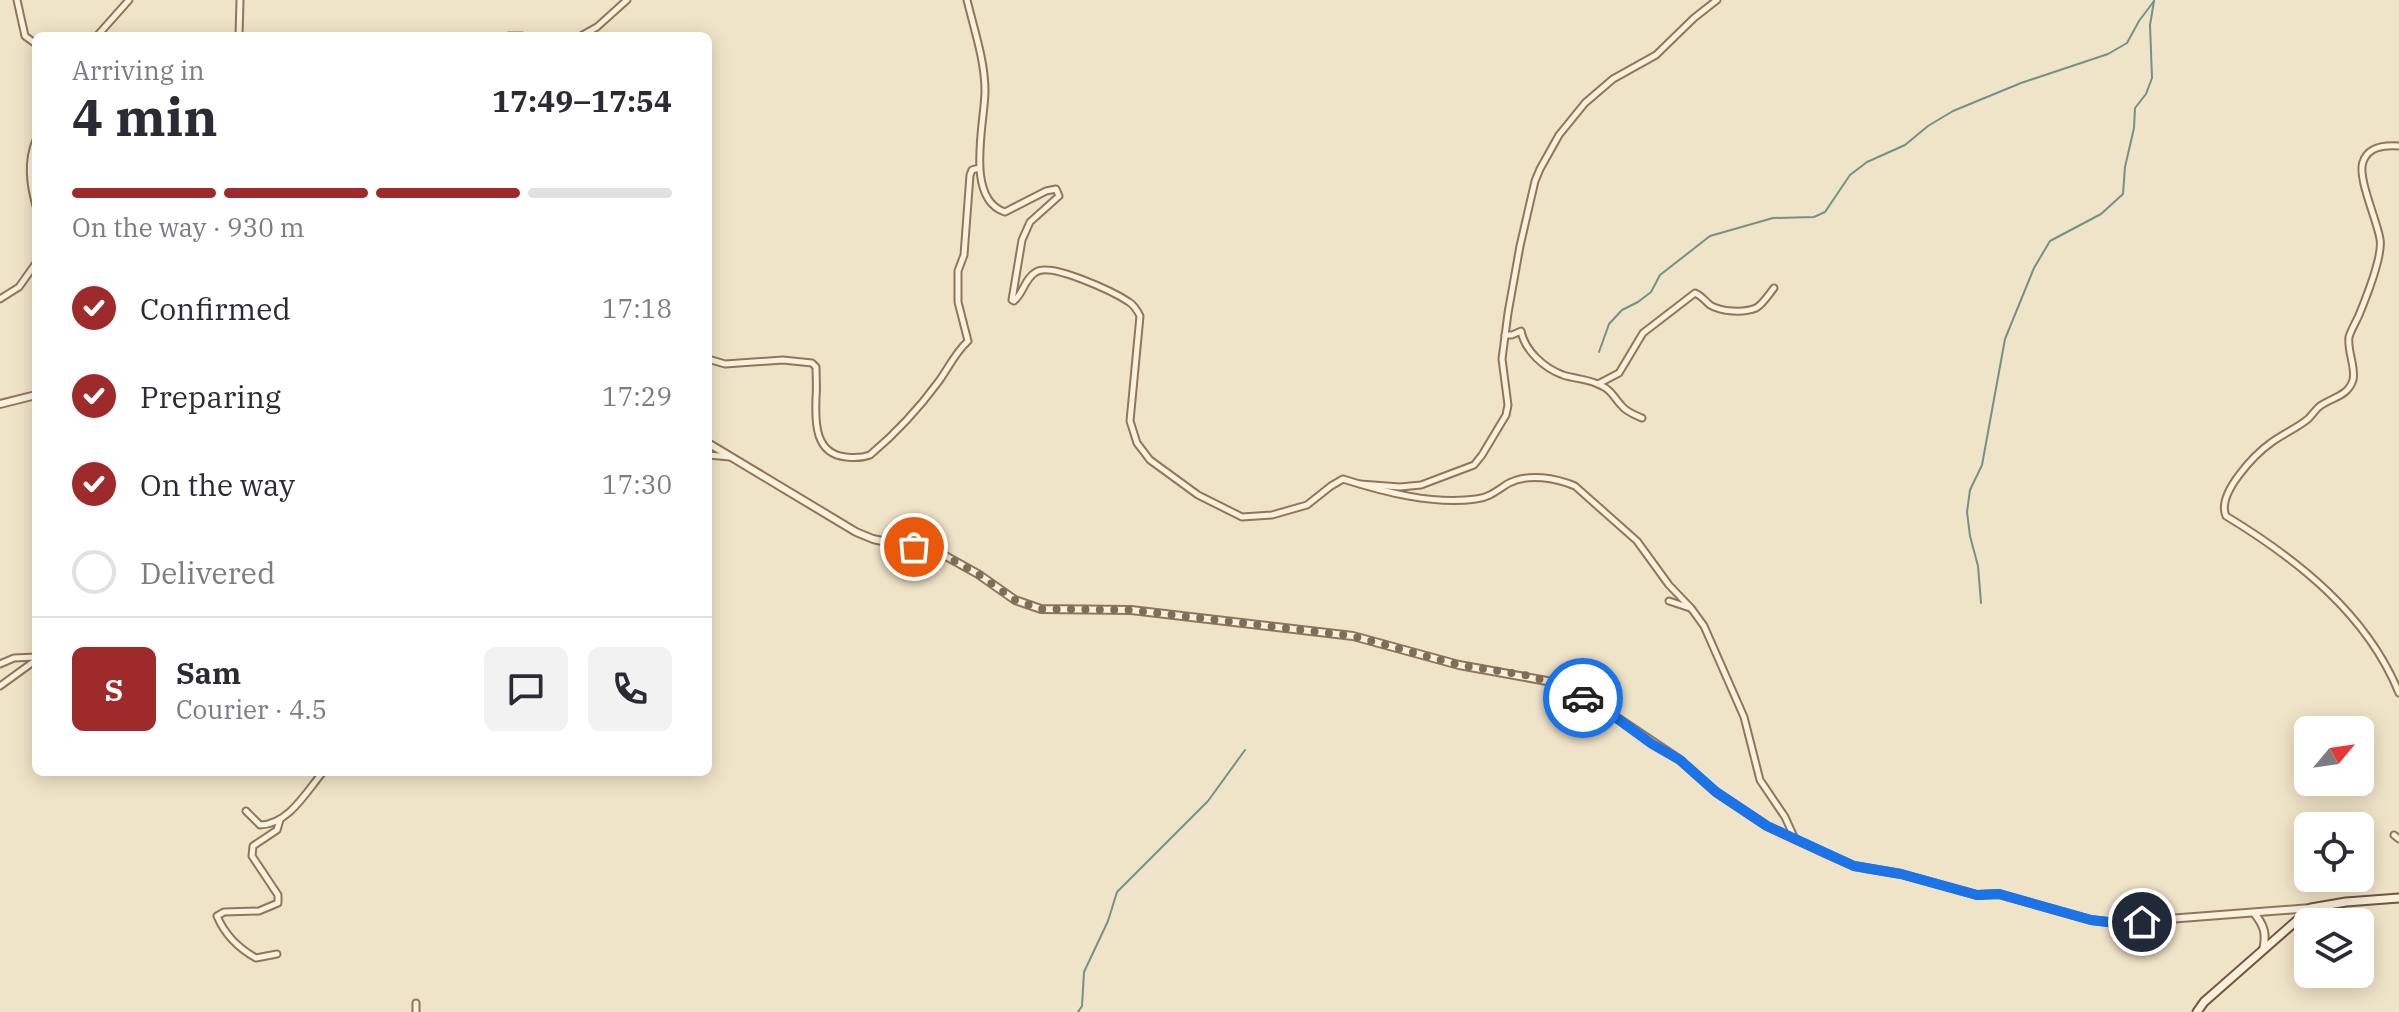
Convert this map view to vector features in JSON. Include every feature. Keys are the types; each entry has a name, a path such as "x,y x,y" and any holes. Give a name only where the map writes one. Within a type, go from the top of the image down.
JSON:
{"main road":[{"path":"2311,908 2399,898"},
{"path":"2197,1012 2204,1002 2294,923"}],"street":[{"path":"17,0 25,36 32,41"},
{"path":"101,32 129,0"},
{"path":"239,32 242,0"},
{"path":"588,32 627,0"},
{"path":"967,0 985,92 979,147 983,187 998,210 1005,212 1052,189 1059,196 1030,222 1022,240 1012,300 1018,299 1033,273 1043,270 1065,272 1136,308 1140,316 1130,421 1137,443 1150,460 1198,495 1242,517 1272,515 1307,505 1343,479 1368,489 1428,499 1458,500 1478,499 1520,478 1531,477 1575,486 1637,541 1704,626 1740,707 1760,780 1785,817 1795,839"},
{"path":"1355,483 1400,487 1421,485 1477,462 1506,415 1508,405 1502,359 1520,246 1535,181 1559,135 1585,103 1613,79 1656,55 1717,0"},
{"path":"2399,146 2382,145 2370,151 2362,162 2364,183 2381,248 2362,309 2349,338 2353,378 2346,393 2321,405 2306,421 2270,443 2252,459 2233,485 2223,505 2223,512 2330,592 2375,648 2399,693"},
{"path":"32,150 32,185"},
{"path":"712,361 720,364 783,360 812,363 816,367 817,427 823,446 831,454 846,457 870,455 929,393 951,359 968,341 958,302 958,271 964,255 970,175 972,170 979,168"},
{"path":"0,299 19,287 32,269"},
{"path":"1598,384 1619,373 1643,333 1695,293 1713,307 1738,310 1759,306 1774,288"},
{"path":"1505,335 1521,331 1528,348 1551,369 1563,375 1591,379 1606,388 1624,409 1642,418"},
{"path":"0,404 32,396"},
{"path":"712,446 856,532 873,539 942,554 1024,605 1060,611 1131,610 1353,636 1459,665 1547,681 1604,709 1680,760 1716,792 1767,826 1854,866 1901,874 1977,895 1999,894 2091,920 2116,923 2294,909"},
{"path":"712,455 730,457"},
{"path":"1669,601 1691,608"},
{"path":"0,664 14,658 32,658"},
{"path":"0,686 32,661"},
{"path":"246,811 260,825 280,820 320,776"},
{"path":"277,954 256,958 246,953 222,928 217,916 224,912 259,911 278,903 278,895 252,856 252,850 253,846 277,830 280,820"},
{"path":"2254,913 2265,929 2263,950"},
{"path":"416,1003 416,1012"}],"waterway":[{"path":"1599,352 1609,324 1622,310 1651,292 1660,275 1710,236 1773,218 1814,217 1825,212 1850,175 1867,162 1905,145 1953,111 2021,83 2108,54 2127,43 2154,1"},
{"path":"1981,603 1978,566 1967,512 1970,490 1982,465 2005,339 2034,268 2050,241 2101,214 2123,194 2135,108 2146,94 2152,78 2150,25 2154,1"},
{"path":"1078,1012 1082,1006 1084,972 1108,921 1117,892 1208,801 1245,750"}],"way so far":[{"path":"914,547 942,554 1015,600 1041,609 1131,610 1353,636 1459,665 1531,676 1583,698"}],"route":[{"path":"1583,698 1680,760 1716,792 1767,826 1854,866 1901,874 1977,895 1999,894 2091,920 2142,922"}]}
